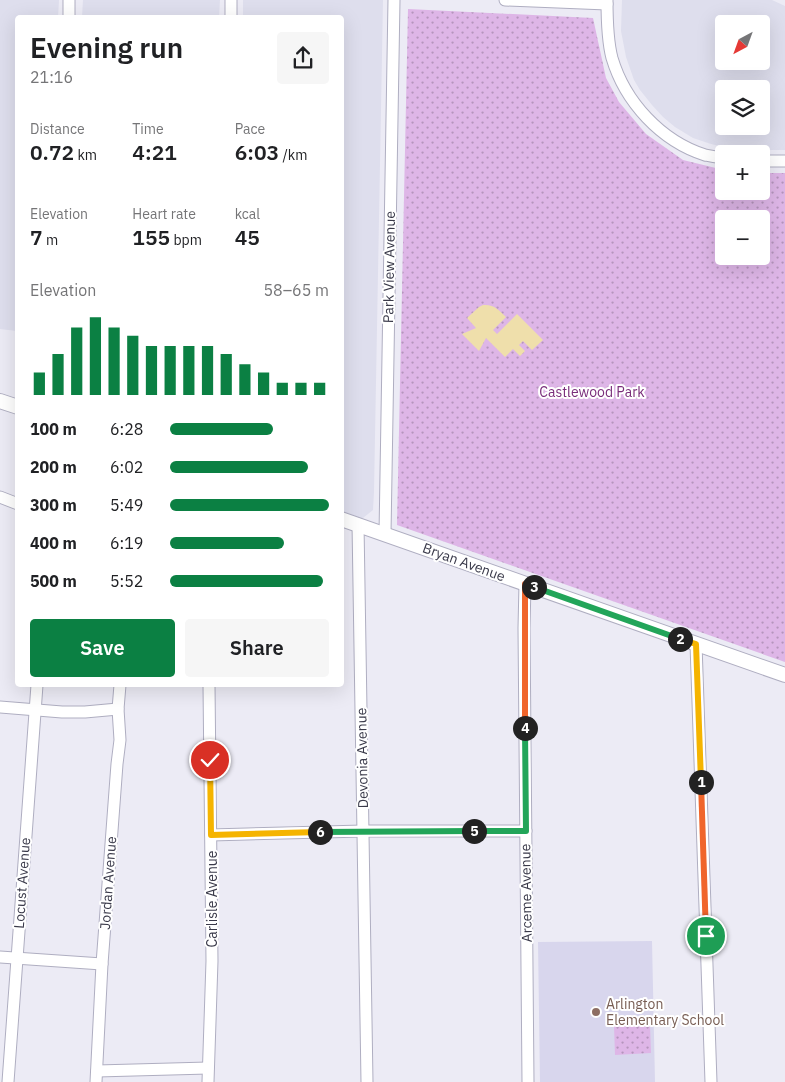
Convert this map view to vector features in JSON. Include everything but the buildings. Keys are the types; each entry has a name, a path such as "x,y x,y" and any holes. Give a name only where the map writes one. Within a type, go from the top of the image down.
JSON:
{"street":[{"path":"69,0 69,15"},
{"path":"230,15 231,0"},
{"name":"Park View Avenue","path":"385,534 394,0"},
{"path":"505,0 607,2 612,56 616,70 634,102 664,134 705,155 715,157"},
{"path":"770,161 785,161"},
{"path":"0,401 15,407"},
{"path":"0,497 15,503"},
{"name":"Bryan Avenue","path":"344,520 785,675"},
{"name":"Devonia Avenue","path":"358,524 366,1082"},
{"name":"Arceme Avenue","path":"525,584 528,1082"},
{"path":"696,644 711,1082"},
{"name":"Locust Avenue","path":"8,1082 36,687"},
{"name":"Jordan Avenue","path":"96,1076 102,964 120,740 118,710 120,687"},
{"name":"Carlisle Avenue","path":"208,1082 212,961 209,687"},
{"path":"0,707 84,712 118,710"},
{"path":"211,835 363,831 526,831"},
{"path":"0,958 102,964"},
{"path":"96,1076 208,1068"}],"shaded area":[{"path":"0,0 59,0 58,15 15,15 15,331 0,329"},
{"path":"83,0 220,0 219,15 82,15"},
{"path":"243,0 383,0 374,492 373,510 363,518 344,513 344,15 243,15"},
{"path":"622,0 772,0 785,6 785,150 770,150 770,145 715,145 693,138 675,127 652,105 634,80 626,57 621,31"},
{"path":"483,305 499,310 506,317 493,330 497,334 517,314 543,340 532,350 523,341 519,345 525,351 520,356 513,349 505,357 486,338 479,351 462,334 476,328 467,318"},
{"name":"Arlington Elementary School","path":"652,941 655,1082 540,1082 538,942"}],"green space":[{"name":"Castlewood Park","path":"408,9 593,18 606,78 619,102 646,134 683,160 715,168 715,200 770,200 770,173 785,173 785,662 397,525"},
{"path":"650,1025 651,1053 615,1055 614,1026"}],"place":[{"name":"Arlington Elementary School","path":"596,1012"}],"route":[{"path":"210,760 211,835 363,831 526,831 525,584 696,644 706,936"}]}
